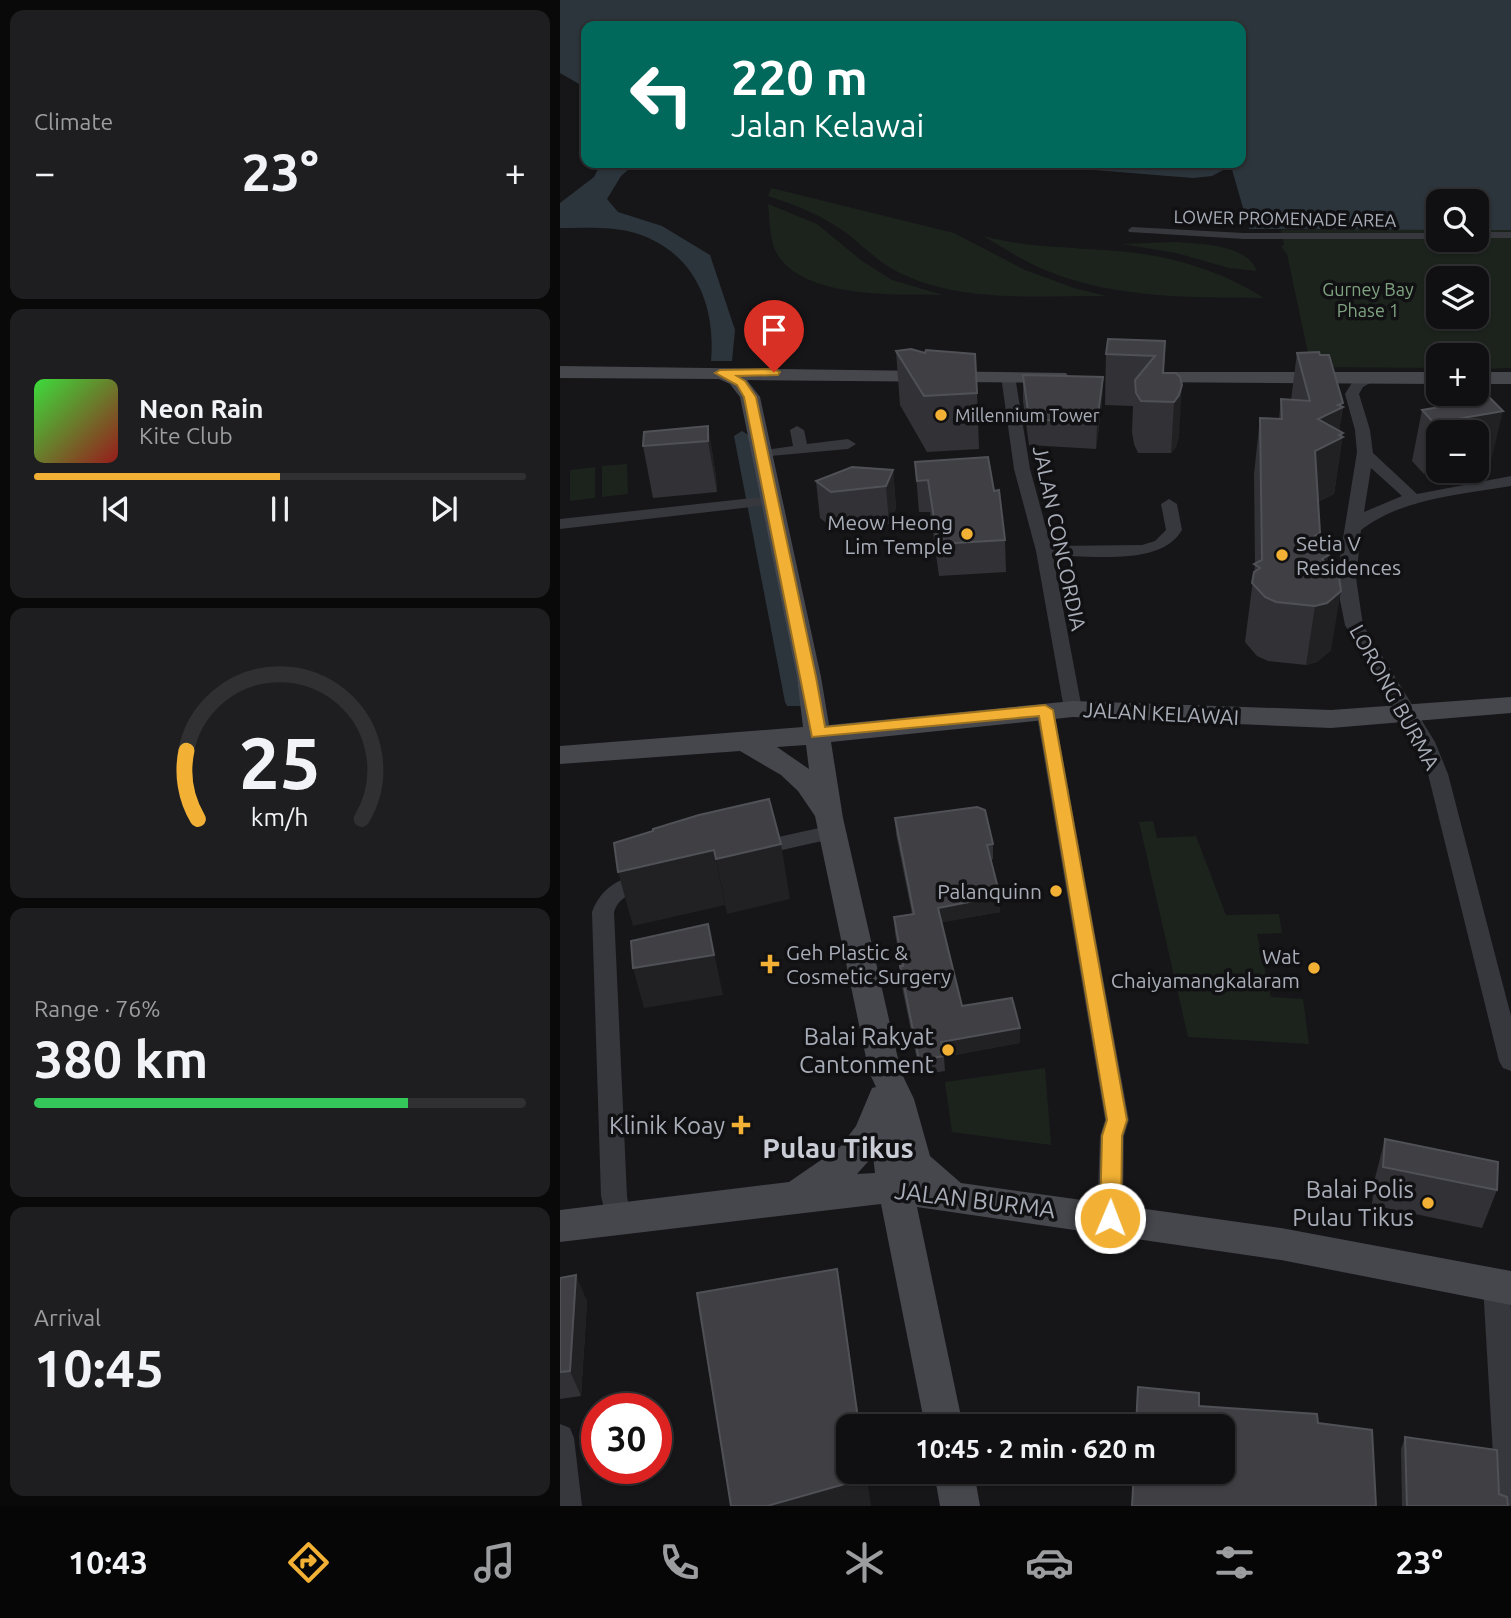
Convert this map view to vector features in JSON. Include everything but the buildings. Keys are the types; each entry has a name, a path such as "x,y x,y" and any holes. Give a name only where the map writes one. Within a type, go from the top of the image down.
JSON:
{"main road":[{"path":"560,372 1084,377"},
{"path":"720,373 741,383 750,397 763,454 759,503 818,733 831,825 883,1087 894,1189 904,1221 942,1414"},
{"path":"750,397 758,386 766,382 811,375"},
{"path":"1124,377 1426,378"},
{"path":"1489,378 1511,378"},
{"name":"JALAN KELAWAI","path":"560,755 744,742 1045,710 1331,719 1511,705"},
{"path":"744,742 794,769 808,784 831,825"},
{"path":"883,1087 898,1099 915,1164 950,1195"},
{"path":"791,1197 839,1169 857,1154 872,1131 883,1087"},
{"name":"JALAN BURMA","path":"560,1226 871,1188 894,1189 1281,1244 1503,1287"},
{"path":"956,1484 960,1506"}],"street":[{"name":"LOWER PROMENADE AREA","path":"1132,230 1244,236 1426,236"},
{"path":"1489,235 1511,235"},
{"name":"JALAN CONCORDIA","path":"1007,376 1021,470 1034,506 1044,551 1073,709"},
{"name":"LORONG BURMA","path":"1370,379 1358,384 1352,394 1365,454 1351,530 1346,581 1354,625 1425,742 1438,774 1511,1058"},
{"path":"797,430 801,449"},
{"path":"763,454 848,444"},
{"path":"1365,454 1413,498"},
{"path":"1351,530 1373,513 1413,498 1511,481"},
{"path":"560,524 759,503"},
{"path":"1044,551 1157,547 1165,543 1174,530 1169,505"},
{"path":"1045,710 1117,1120 1112,1136 1110,1218"},
{"path":"734,854 831,825"},
{"path":"618,1220 614,1196 603,912 606,900 613,892 661,874"},
{"path":"1503,1287 1511,1506"},
{"path":"560,1438 567,1506"}],"green space":[{"path":"771,188 954,233 1025,270 1074,288 1106,296 999,296 946,289 920,282 889,267 827,220 768,196"},
{"path":"768,204 817,224 862,261 892,280 943,295 879,294 811,281 793,271 779,257 770,231"},
{"name":"Gurney Bay Phase 1","path":"1281,230 1426,230 1426,252 1489,252 1489,230 1511,230 1511,368 1489,369 1489,343 1426,343 1426,368 1311,367 1287,254 1281,246 1284,245"},
{"path":"983,236 1033,245 1136,253 1175,260 1230,279 1264,298 1156,295 1102,287 1041,268"},
{"path":"1176,242 1233,250 1251,262 1257,271 1229,268 1176,253 1122,244"},
{"path":"627,464 628,494 602,497 602,466"},
{"path":"595,467 595,498 570,501 570,470"},
{"path":"1153,821 1157,838 1196,836 1226,915 1279,914 1282,933 1257,934 1271,997 1303,999 1309,1044 1188,1037 1139,822"},
{"path":"1045,1068 1051,1145 952,1132 945,1082"}],"shaded area":[{"path":"560,0 1511,0 1511,230 1489,230 1489,189 1426,189 1426,230 1249,229 1232,168 1246,168 1246,21 581,21 581,85 560,73"},
{"path":"598,168 630,168 621,176 607,199 618,212 662,226 710,255 735,330 732,361 711,361 710,319 705,300 686,266 672,253 655,241 635,233 617,229 560,228 560,203 594,177"},
{"path":"1070,168 1227,168 1212,176 1193,178"}],"waterway":[{"path":"742,436 794,702"}],"place":[{"name":"Millennium Tower","path":"941,415"},
{"name":"Meow Heong Lim Temple","path":"967,534"},
{"name":"Setia V Residences","path":"1282,555"},
{"name":"Palanquinn","path":"1056,891"},
{"name":"Geh Plastic & Cosmetic Surgery","path":"770,964"},
{"name":"Wat Chaiyamangkalaram","path":"1314,968"},
{"name":"Balai Rakyat Cantonment","path":"948,1050"},
{"name":"Klinik Koay","path":"741,1125"},
{"name":"Balai Polis Pulau Tikus","path":"1428,1203"}],"district":[{"name":"Pulau Tikus","path":"838,1147"}],"route":[{"path":"774,372 720,373 741,383 750,397 782,543 818,733 1045,710 1117,1120 1112,1136 1110,1218"}]}
